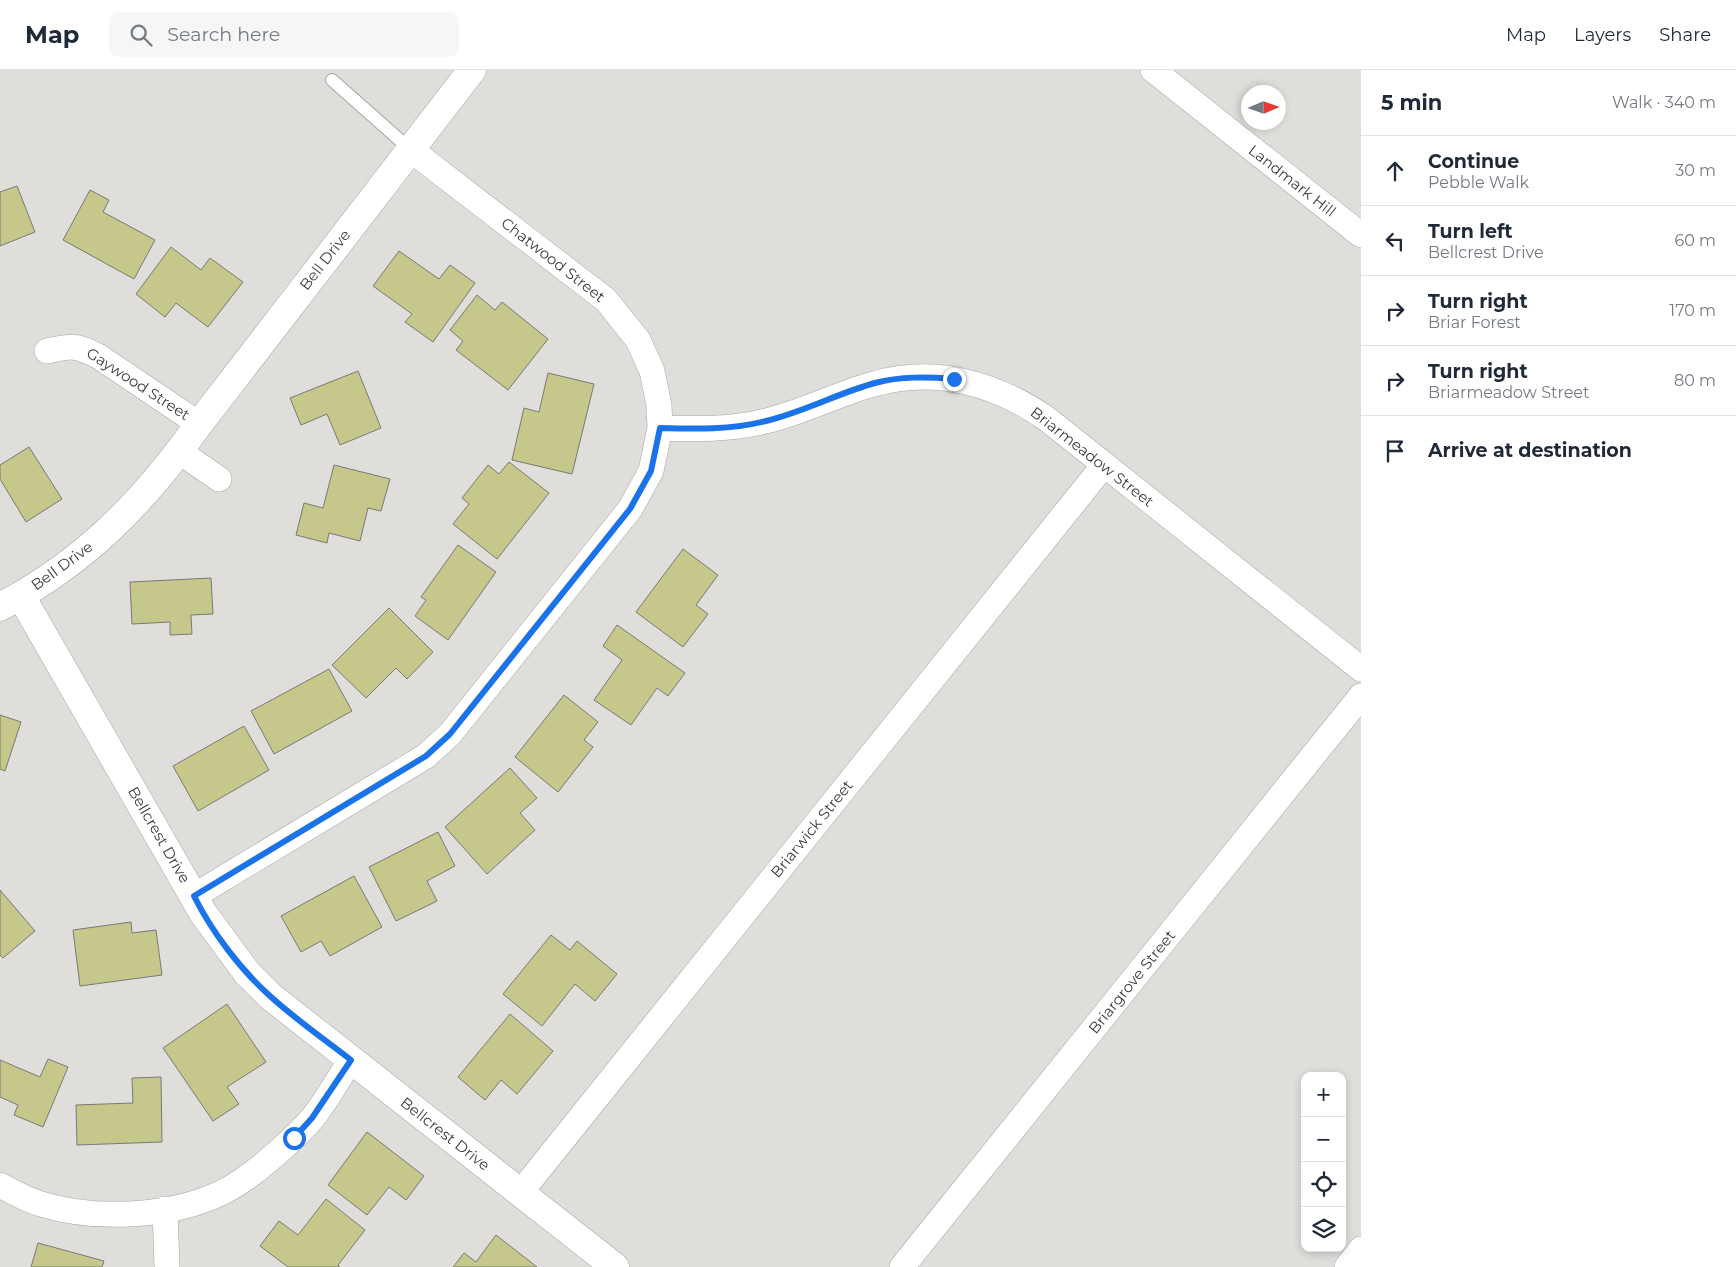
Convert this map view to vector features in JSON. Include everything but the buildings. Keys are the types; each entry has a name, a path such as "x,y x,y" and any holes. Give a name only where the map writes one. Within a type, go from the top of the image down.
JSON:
{"street":[{"name":"Bell Drive","path":"11,602 53,575 92,546 128,513 180,452 199,424 472,70"},
{"name":"Landmark Hill","path":"1153,70 1361,235"},
{"name":"Chatwood Street","path":"194,896 426,756 450,734 630,509 651,471 660,428 659,405 652,372 638,340 606,300 410,150"},
{"name":"Gaywood Street","path":"47,352 81,347 98,356 199,424"},
{"name":"Briarmeadow Street","path":"660,428 709,429 743,426 798,412 875,383 914,377 954,379 993,389 1029,407 1361,669"},
{"path":"180,452 218,479"},
{"name":"Briarwick Street","path":"520,1193 1104,465"},
{"name":"Bellcrest Drive","path":"11,602 203,913 247,973 270,996 615,1267"},
{"name":"Briargrove Street","path":"902,1267 1361,696"},
{"path":"0,1185 39,1204 86,1214 110,1216 165,1210 199,1202 224,1192 294,1138 312,1118 351,1060"},
{"path":"165,1210 167,1267"},
{"path":"1346,1267 1361,1249"}],"lane":[{"path":"332,80 410,150"}],"route":[{"path":"294,1138 312,1118 351,1060 270,996 247,973 203,913 194,896 426,756 450,734 630,509 651,471 660,428 709,429 743,426 798,412 875,383 914,377 954,379"}]}
